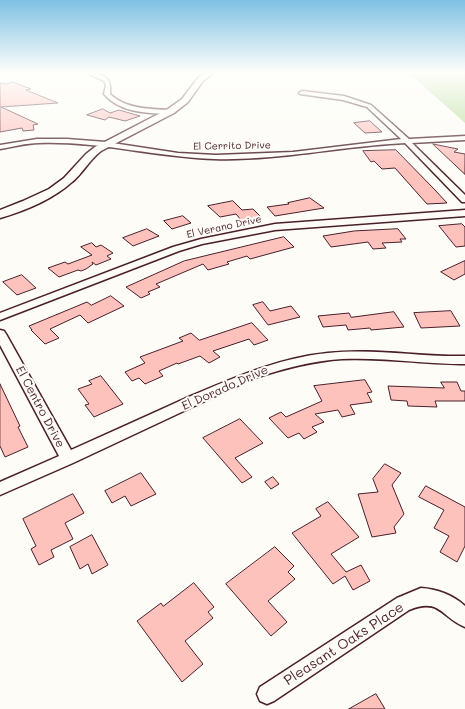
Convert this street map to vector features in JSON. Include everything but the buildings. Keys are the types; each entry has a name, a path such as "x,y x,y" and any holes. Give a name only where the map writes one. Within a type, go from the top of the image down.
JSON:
{"street":[{"path":"129,106 170,112"},
{"path":"0,214 27,204 57,188 69,179 89,156 106,144 151,123 179,106"},
{"path":"368,106 406,140 465,200"},
{"name":"El Cerrito Drive","path":"0,147 23,143 53,141 106,144 178,155 216,157 293,154 406,140 465,138"},
{"name":"El Verano Drive","path":"0,318 176,249 201,242 292,225 465,213"},
{"name":"El Centro Drive","path":"0,334 68,459"},
{"name":"El Dorado Drive","path":"0,489 248,376 273,367 326,356 355,355 432,360 465,360"},
{"name":"Pleasant Oaks Place","path":"267,694 403,604 420,597 434,599 448,604 465,618"}],"green space":[{"path":"446,106 465,106 465,123"}]}
